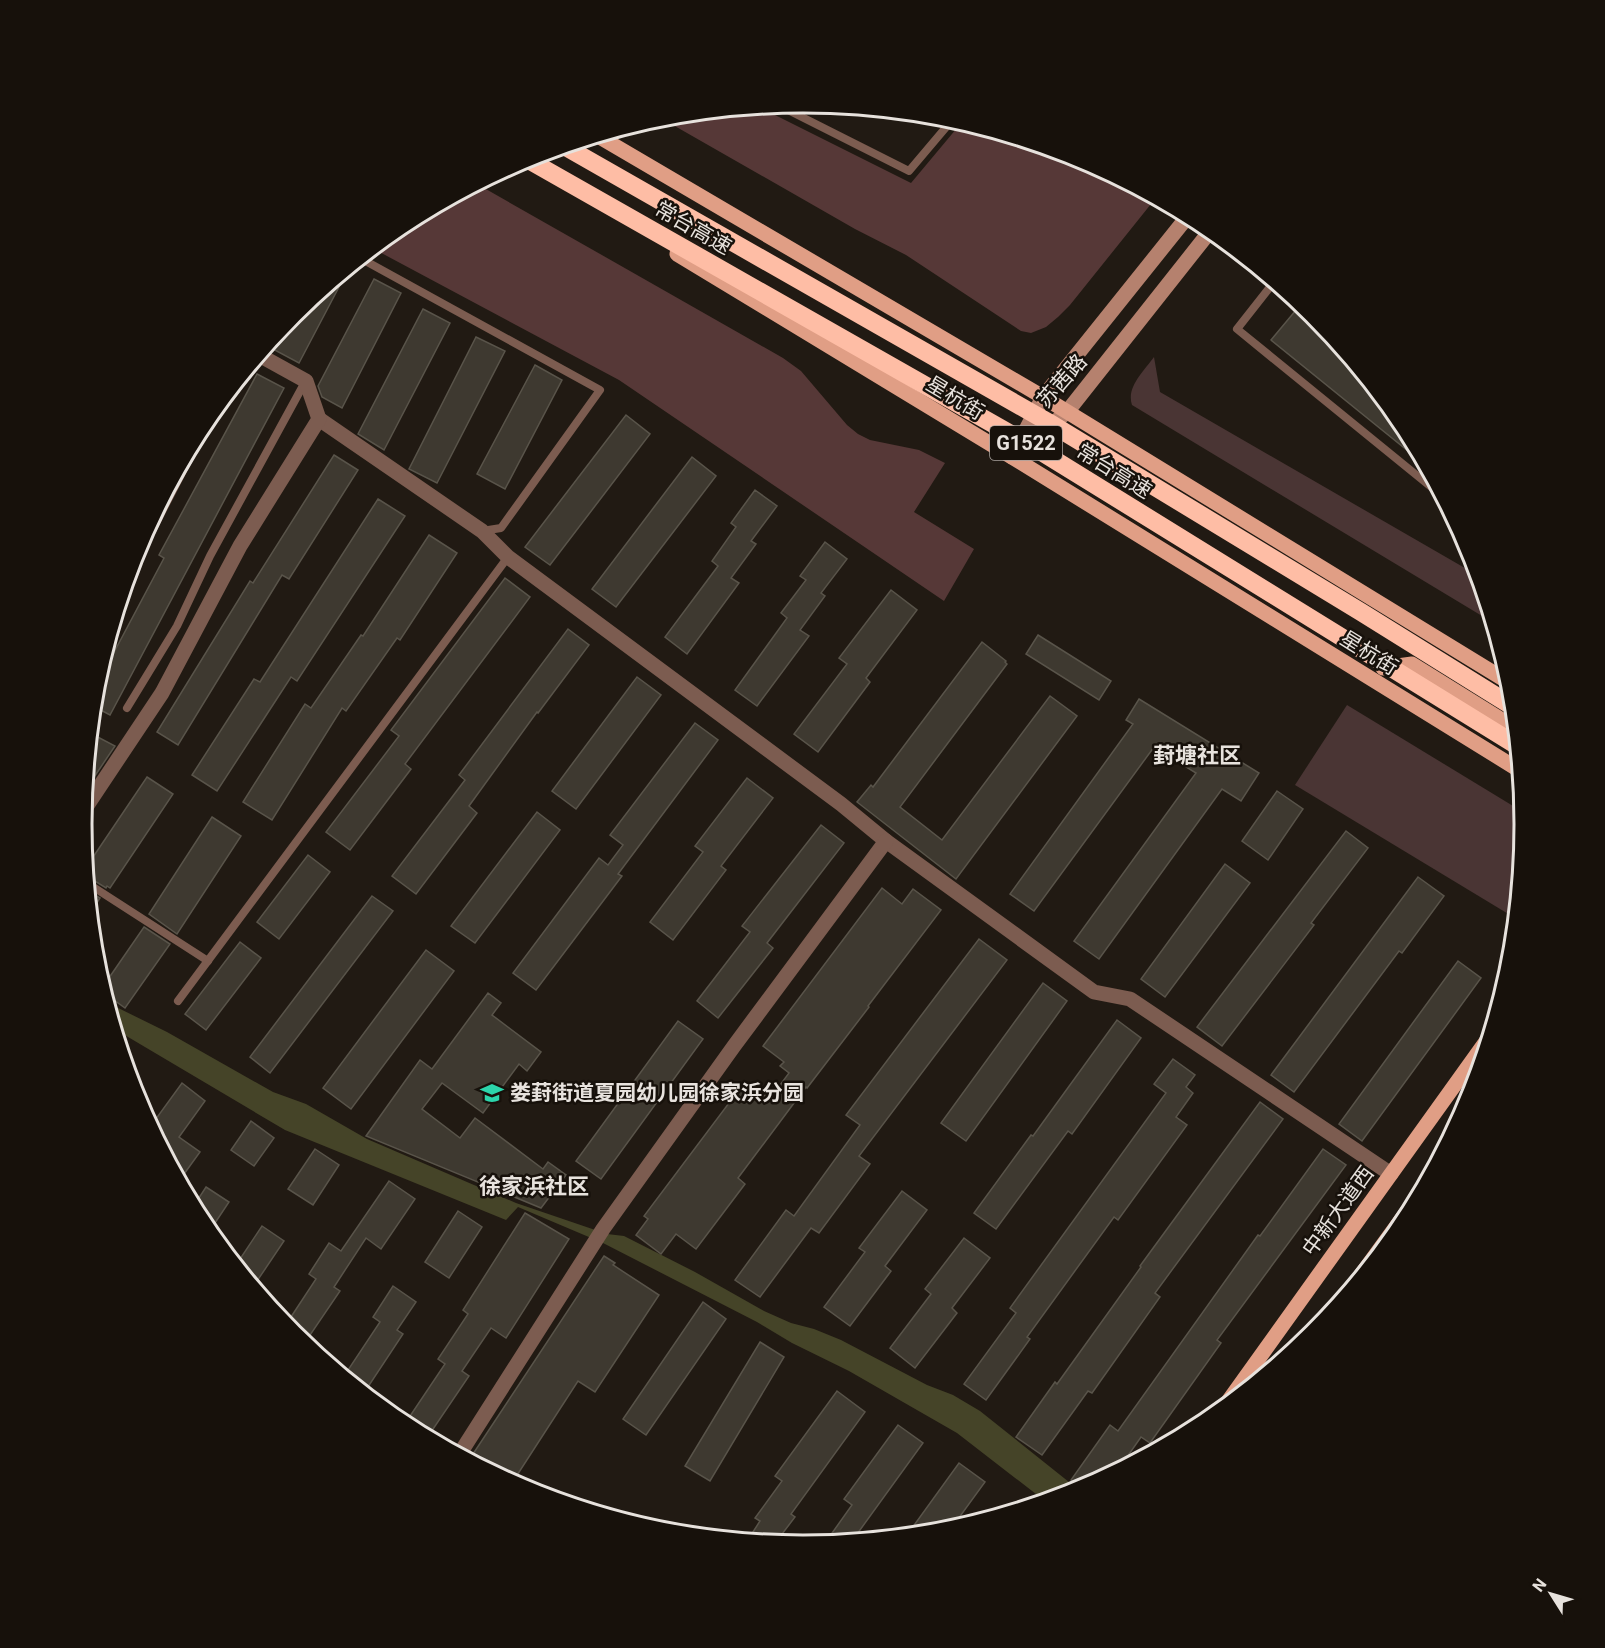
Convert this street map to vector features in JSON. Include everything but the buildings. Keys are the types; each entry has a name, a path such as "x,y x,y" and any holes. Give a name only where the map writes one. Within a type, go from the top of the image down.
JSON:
{"highway":[{"name":"常台高速","path":"573,151 1059,428 1502,700"},
{"name":"常台高速","path":"537,165 1032,446 1508,740"}],"main road":[{"path":"606,141 1043,397 1498,675"},
{"name":"星杭街","path":"530,167 699,267 1511,765"},
{"name":"苏茜路","path":"1012,458 1043,397 1182,223"},
{"name":"苏茜路","path":"1012,458 1067,412 1205,238"},
{"path":"1360,673 1412,664 1506,722"},
{"name":"中新大道西","path":"1241,1383 1474,1058"}],"street":[{"path":"265,358 306,381 319,419 482,531 508,557 841,804 886,841 1094,992 1130,999 1390,1174"},
{"path":"93,797 162,693 240,546 319,419"},
{"path":"463,1449 603,1229 734,1046 886,841"}],"lane":[{"path":"795,113 909,171 945,128"},
{"path":"367,262 600,390 501,528 482,531"},
{"path":"1269,288 1237,329 1425,482"},
{"path":"127,708 177,626 210,556 306,381"},
{"path":"178,1002 508,557"},
{"path":"95,888 208,961"}],"shaded area":[{"path":"773,114 911,183 955,130 987,137 1075,167 1151,204 1070,305 1046,327 1031,333 1021,331 906,255 855,229 674,125 710,119"},
{"path":"484,188 783,358 801,371 847,425 858,434 870,440 919,450 945,463 914,512 974,549 944,601 619,380 380,252 447,208"},
{"path":"1154,357 1160,392 1465,568 1482,616 1132,405 1132,392 1141,374"},
{"path":"1347,705 1513,806 1512,871 1507,913 1295,785"},
{"path":"116,1007 167,1032 273,1092 306,1104 367,1139 516,1203 607,1234 624,1236 764,1311 841,1340 927,1385 953,1395 980,1411 1070,1483 1037,1495 957,1433 849,1371 603,1243 518,1207 506,1220 285,1130 124,1034"}],"place":[{"name":"娄葑街道夏园幼儿园徐家浜分园","path":"492,1093"}],"district":[{"name":"葑塘社区","path":"1197,755"},
{"name":"徐家浜社区","path":"534,1186"}]}
